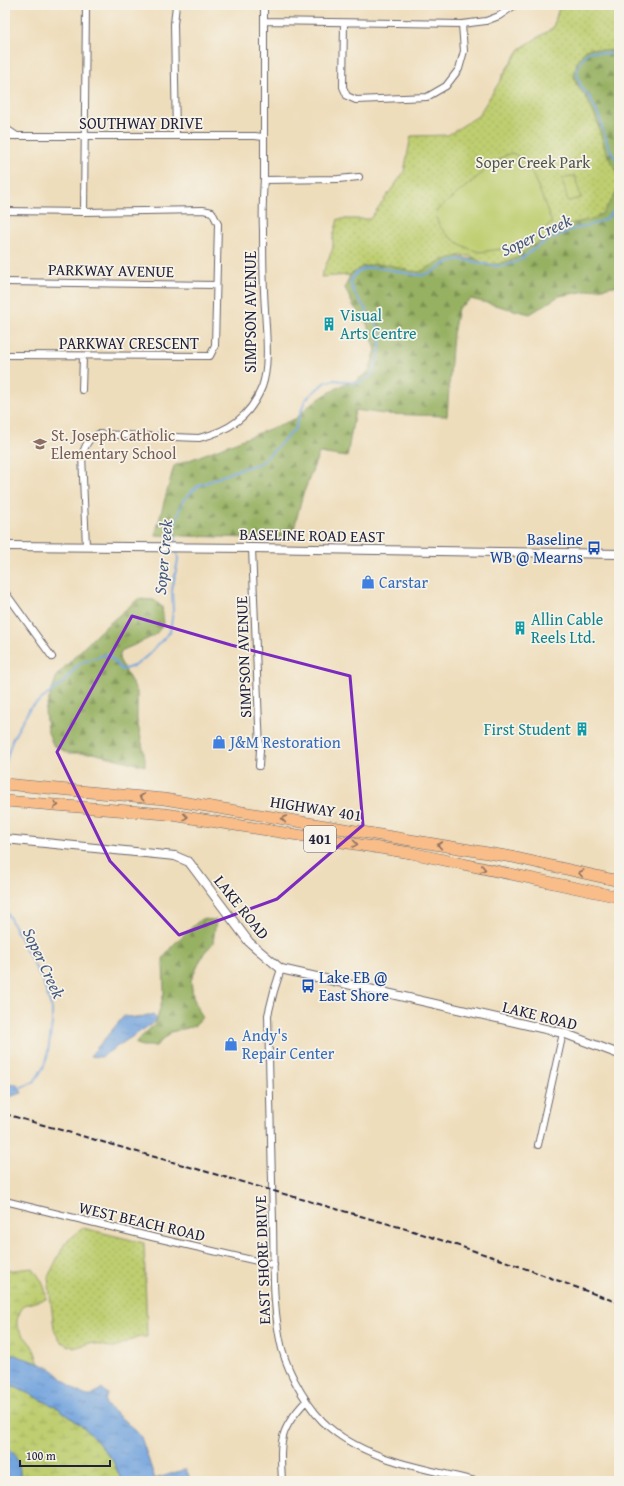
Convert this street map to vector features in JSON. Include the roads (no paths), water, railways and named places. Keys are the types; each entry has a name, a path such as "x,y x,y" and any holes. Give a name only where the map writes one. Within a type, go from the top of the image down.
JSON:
{"highway":[{"name":"HIGHWAY 401","path":"5,784 164,799 512,857 619,881"},
{"name":"HIGHWAY 401","path":"5,801 166,814 411,853 619,897"}],"street":[{"path":"84,212 86,5"},
{"path":"176,5 174,24 176,136"},
{"name":"SIMPSON AVENUE","path":"86,546 82,455 85,445 90,438 98,434 199,438 212,435 224,430 238,421 247,412 257,398 262,385 265,374 266,338 262,210 264,180 264,5"},
{"path":"264,21 462,24 486,21 499,16 515,5"},
{"path":"344,23 343,86 347,96 356,100 428,97 446,86 459,69 464,51 462,24"},
{"name":"SOUTHWAY DRIVE","path":"5,128 19,136"},
{"name":"SOUTHWAY DRIVE","path":"5,136 264,137"},
{"path":"264,180 338,179 359,176"},
{"name":"PARKWAY CRESCENT","path":"5,211 84,212 203,210 212,212 218,224 215,346 210,356 5,355"},
{"name":"PARKWAY AVENUE","path":"5,282 216,285"},
{"path":"82,390 83,356"},
{"name":"BASELINE ROAD EAST","path":"5,546 252,548 619,554"},
{"name":"SIMPSON AVENUE","path":"252,548 260,750 259,766"},
{"path":"5,592 52,657"},
{"name":"LAKE ROAD","path":"5,839 175,856 188,862 249,942 281,969 563,1034 619,1054"},
{"name":"EAST SHORE DRIVE","path":"281,969 268,1015 274,1265 276,1323 282,1351 291,1375 306,1401 329,1428 356,1446 381,1457 476,1481"},
{"path":"538,1145 563,1034"},
{"name":"WEST BEACH ROAD","path":"5,1201 274,1265"},
{"path":"282,1481 282,1435 294,1414 306,1401"}],"water":[{"path":"153,1015 156,1018 156,1021 101,1057 90,1056 124,1016 138,1018"},
{"path":"5,1084 17,1084 22,1093 5,1098"},
{"path":"5,1351 37,1362 49,1368 77,1391 87,1396 92,1396 102,1388 108,1394 105,1400 106,1405 141,1437 155,1479 186,1469 191,1481 122,1481 112,1459 86,1429 58,1408 5,1382"},
{"path":"5,1447 12,1452 19,1466 19,1481 5,1481"}],"waterway":[{"name":"Soper Creek","path":"619,52 610,54 591,51 586,54 578,66 577,77 583,90 589,96 599,117 609,148 619,164"},
{"name":"Soper Creek","path":"176,545 174,529 183,500 198,486 237,470 261,463 295,429 305,400 325,382 335,380 354,383 361,382 373,374 380,349 380,330 355,294 350,282 356,273 364,269 383,268 414,275 423,275 431,273 447,263 456,260 469,260 494,266 511,264 519,261 535,248 554,237 601,221 611,214 619,203"},
{"name":"Soper Creek","path":"5,766 12,740 30,708 63,683 78,665 85,661 108,654 122,670 136,665 147,656 170,632 173,611 172,590 178,560 177,549"},
{"name":"Soper Creek","path":"5,909 43,982 52,1009 52,1024 47,1058 43,1068 34,1082 20,1088"}],"railway":[{"path":"5,1114 413,1231 502,1260 619,1303"}],"place":[{"name":"Visual Arts Centre","path":"329,324"},
{"name":"St. Joseph Catholic Elementary School","path":"40,444"},
{"name":"Baseline WB @ Mearns","path":"594,548"},
{"name":"Carstar","path":"368,582"},
{"name":"Allin Cable Reels Ltd.","path":"520,628"},
{"name":"First Student","path":"582,729"},
{"name":"J&M Restoration","path":"219,742"},
{"name":"Lake EB @ East Shore","path":"308,986"},
{"name":"Andy's Repair Center","path":"231,1044"}],"park label":[{"name":"Soper Creek Park","path":"533,162"}]}
